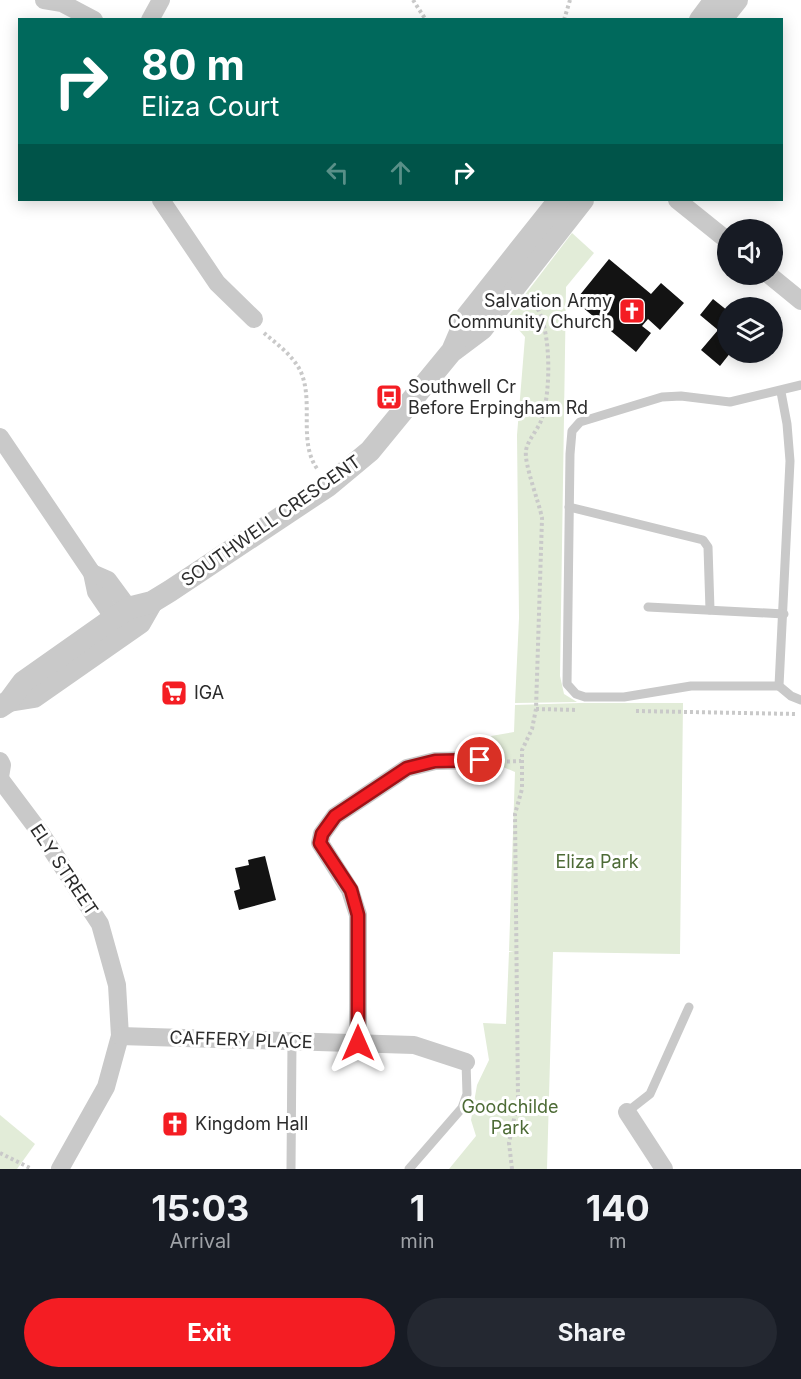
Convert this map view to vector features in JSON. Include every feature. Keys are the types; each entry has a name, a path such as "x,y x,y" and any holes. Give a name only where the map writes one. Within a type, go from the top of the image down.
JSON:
{"street":[{"path":"44,0 62,3 90,18"},
{"path":"151,18 161,0"},
{"path":"702,18 716,0"},
{"path":"723,18 737,0"},
{"path":"162,201 217,283 254,319"},
{"name":"SOUTHWELL CRESCENT","path":"452,351 467,316 558,201"},
{"name":"SOUTHWELL CRESCENT","path":"4,704 22,682 126,621 328,486 370,451 452,351 482,329 582,201"},
{"path":"677,201 717,232"},
{"path":"781,285 801,301"},
{"path":"0,437 92,573 96,592 126,621"},
{"path":"358,1043 358,915 351,890 320,843 322,834 335,816 407,768 435,761 480,760"},
{"name":"ELY STREET","path":"0,761 2,765 0,778 42,836 100,924 117,985 120,1036 106,1087 60,1169"},
{"name":"CAFFERY PLACE","path":"120,1036 414,1045 466,1062"},
{"path":"627,1112 664,1169"}],"lane":[{"path":"801,385 781,392 730,402 681,396 662,397 580,422 572,430 567,684 576,694 585,697 624,697 691,686 779,686 791,696 801,700"},
{"path":"779,686 790,461 787,424 781,392"},
{"path":"569,507 703,540 708,547 710,610"},
{"path":"648,607 784,614"},
{"path":"627,1112 650,1094 689,1007"},
{"path":"291,1169 292,1041"},
{"path":"409,1169 462,1108 467,1094 466,1062"}],"path":[{"path":"413,0 425,18"},
{"path":"565,18 570,0"},
{"path":"512,1169 509,1143 518,1100 515,814 522,789 522,750 532,729 536,709 542,518 535,487 527,467 526,450 541,422 547,404 547,348 543,324 536,304 516,287"},
{"path":"254,319 264,334 285,351 300,371 308,400 309,443 314,465 328,486"},
{"path":"536,709 582,710"},
{"path":"628,711 801,714"},
{"path":"480,760 521,761"},
{"path":"462,1108 516,1112"},
{"path":"0,1153 32,1169"}],"green space":[{"path":"572,233 594,253 566,287 560,676 564,694 577,702 515,703 519,618 517,435 525,337 508,317"},
{"name":"Eliza Park","path":"683,703 680,954 553,952 547,1169 449,1169 476,1136 471,1120 477,1085 489,1060 483,1023 506,1024 509,952 514,952 509,951 515,772 503,767 499,748 491,736 514,732 515,705"},
{"path":"0,1115 35,1144 17,1169 0,1169"}],"building":[{"name":"Salvation Army Community Church","path":"609,259 651,294 661,283 684,303 660,330 648,319 642,326 651,333 636,352 575,301"},
{"path":"713,299 717,302 717,329 700,315"},
{"path":"717,331 717,363 722,363 720,366 701,350"},
{"path":"265,856 276,900 239,910 234,891 240,889 235,868 249,865 248,860"}],"place":[{"name":"Salvation Army Community Church","path":"632,311"},
{"name":"Southwell Cr Before Erpingham Rd","path":"389,397"},
{"name":"IGA","path":"174,693"},
{"name":"Kingdom Hall","path":"175,1124"}],"route":[{"path":"358,1043 358,915 351,890 320,843 322,834 335,816 407,768 435,761 480,760"}],"park label":[{"name":"Goodchilde Park","path":"510,1117"}]}
